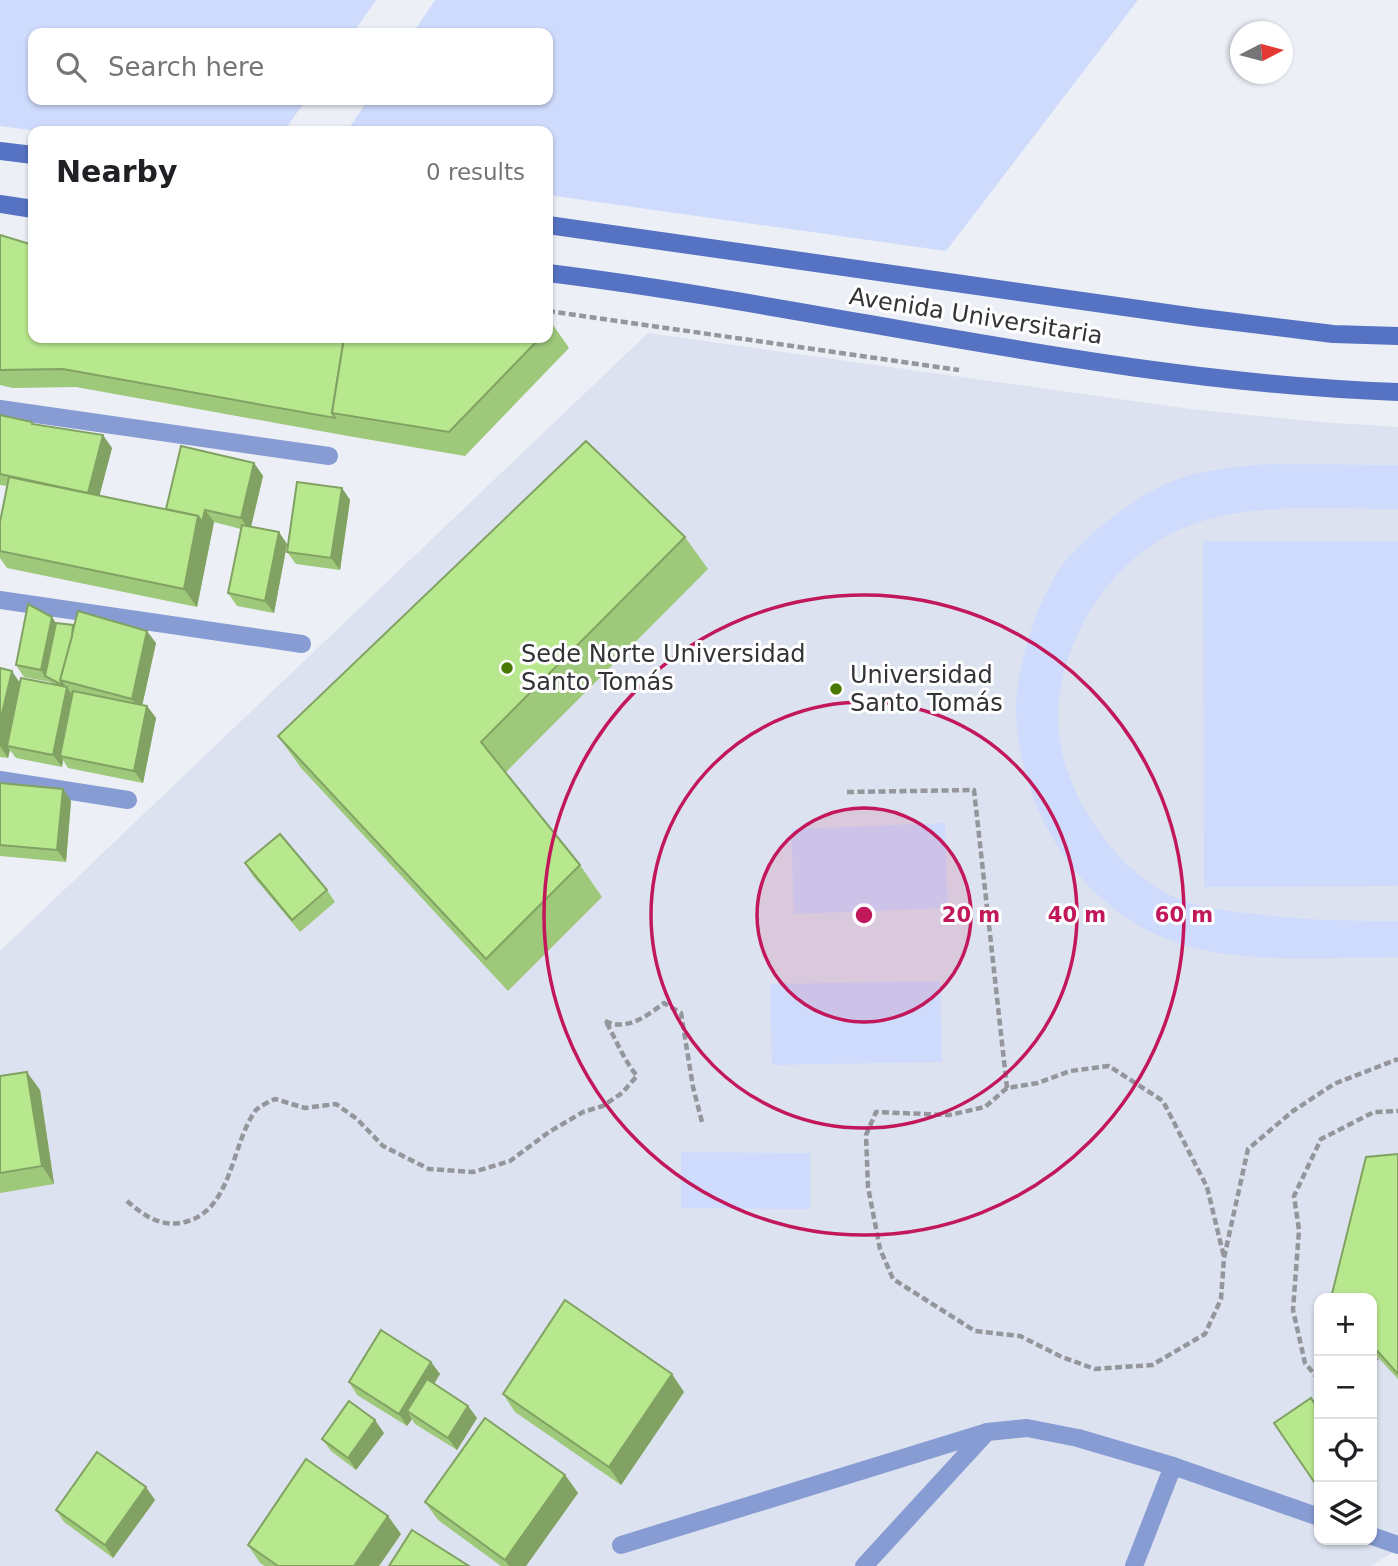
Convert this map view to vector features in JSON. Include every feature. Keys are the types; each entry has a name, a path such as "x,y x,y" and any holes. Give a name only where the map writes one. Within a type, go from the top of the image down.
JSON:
{"main road":[{"path":"0,151 28,154"},
{"path":"0,204 28,208"},
{"name":"Avenida Universitaria","path":"553,226 1195,317 1333,334 1398,336"},
{"name":"Avenida Universitaria","path":"553,274 1185,375 1326,389 1398,391"}],"street":[{"path":"0,409 329,456"},
{"path":"0,600 302,644"},
{"path":"0,780 128,800"},
{"path":"621,1545 987,1432 1027,1428 1078,1438 1173,1466 1314,1515"},
{"path":"864,1566 987,1432"},
{"path":"1134,1566 1173,1466"},
{"path":"1377,1538 1398,1545"}],"path":[{"path":"847,793 974,790 1007,1088"},
{"path":"127,1200 145,1216 172,1226 193,1220 215,1203 257,1109 275,1099 305,1108 336,1104 357,1119 383,1146 429,1170 473,1172 510,1161 549,1132 583,1112 603,1106 622,1093 636,1076 604,1020 613,1025 636,1022 664,1003 681,1013 693,1087 702,1122"},
{"path":"1224,1258 1207,1187 1163,1101 1109,1066 1070,1070 1038,1083 1007,1088 985,1107 949,1115 876,1112 866,1135 868,1187 880,1249 893,1279 975,1331 1020,1336 1062,1357 1095,1369 1152,1365 1205,1334 1221,1299 1224,1258 1248,1149 1293,1111 1334,1084 1398,1059"},
{"path":"1314,1374 1305,1363 1293,1310 1299,1230 1293,1196 1321,1139 1374,1112 1398,1111"}],"shaded area":[{"path":"0,0 376,0 356,28 28,28 28,105 302,105 288,126 28,126 28,130 0,126"},
{"path":"435,0 1138,0 946,251 553,196 553,126 350,126 365,105 553,105 553,28 416,28"},
{"name":"Universidad Santo Tomás","path":"648,333 1190,409 1398,427 1398,1549 1371,1566 0,1566 0,951"},
{"path":"1267,464 1398,465 1398,509 1262,510 1208,519 1157,541 1113,579 1095,603 1069,655 1058,712 1059,738 1065,765 1089,817 1106,841 1146,880 1168,894 1200,906 1233,912 1309,919 1398,921 1398,957 1250,957 1193,948 1167,939 1135,923 1106,902 1080,877 1059,848 1028,783 1020,749 1016,713 1018,682 1031,630 1061,567 1090,535 1118,513 1163,485 1200,473"},
{"path":"1203,541 1398,541 1398,886 1204,887"},
{"path":"945,823 948,908 794,914 791,829"},
{"path":"940,981 942,1062 772,1065 770,984"},
{"path":"681,1152 810,1153 810,1209 681,1208"}],"building":[{"path":"0,235 28,243 28,343 343,343 332,413 335,418 63,369 0,370"},
{"path":"343,343 535,343 449,432 332,413"},
{"path":"0,415 32,424 103,435 88,493 0,474"},
{"name":"Sede Norte Universidad Santo Tomás","path":"586,441 685,537 481,742 580,865 486,959 278,736"},
{"path":"181,446 254,463 241,518 205,510 202,522 198,516 166,509"},
{"path":"9,477 198,516 184,589 0,551 0,522"},
{"path":"297,482 342,488 331,558 287,552"},
{"path":"242,525 279,532 265,601 228,593"},
{"path":"28,604 52,617 41,670 16,665"},
{"path":"78,611 147,631 132,699 60,680"},
{"path":"56,623 73,625 60,680 64,686 45,676"},
{"path":"0,668 12,671 0,722"},
{"path":"21,678 67,687 53,755 7,746"},
{"path":"73,691 147,706 134,771 60,756"},
{"path":"0,783 63,789 57,850 0,845"},
{"path":"280,834 327,890 292,920 245,863"},
{"path":"27,1072 42,1166 0,1173 0,1076"},
{"path":"1398,1154 1398,1374 1377,1351 1377,1293 1332,1293 1366,1157"},
{"path":"565,1300 672,1374 609,1467 503,1394"},
{"path":"381,1330 431,1362 399,1414 349,1382"},
{"path":"427,1379 468,1406 448,1438 407,1411"},
{"path":"1311,1398 1314,1402 1314,1482 1274,1423"},
{"path":"349,1401 375,1420 348,1458 322,1439"},
{"path":"485,1418 565,1475 505,1560 425,1502"},
{"path":"97,1452 146,1487 105,1545 56,1510"},
{"path":"306,1459 388,1516 354,1566 278,1566 248,1545"},
{"path":"412,1530 469,1566 389,1566"}],"place":[{"name":"Sede Norte Universidad Santo Tomás","path":"507,668"},
{"name":"Universidad Santo Tomás","path":"836,689"}]}
